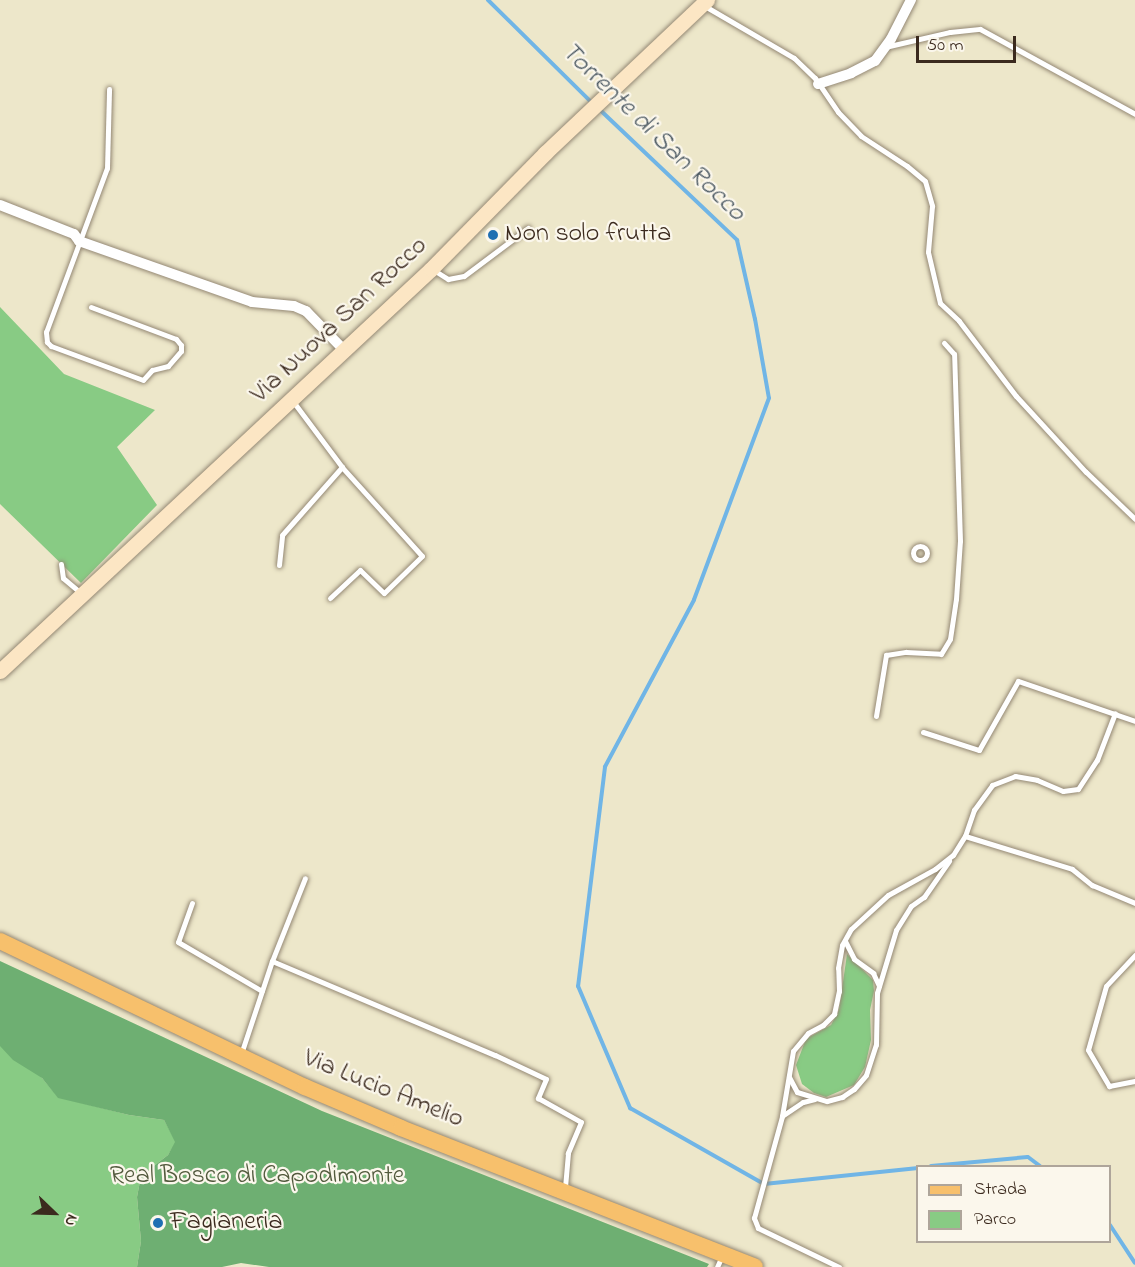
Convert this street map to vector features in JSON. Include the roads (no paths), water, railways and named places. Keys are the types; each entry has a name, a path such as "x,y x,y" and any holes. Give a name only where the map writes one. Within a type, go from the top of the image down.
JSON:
{"main road":[{"name":"Via Nuova San Rocco","path":"0,671 431,269 545,153 704,2"},
{"name":"Via Lucio Amelio","path":"0,941 240,1056 400,1128 565,1192 720,1261 755,1267"}],"street":[{"path":"818,84 851,73 875,60 885,47 911,0"},
{"path":"0,205 74,234 79,241 252,302 294,306 306,311 344,350"}],"lane":[{"path":"704,2 794,58 818,84 838,112 861,136 907,166 925,182 932,206 928,252 940,303 958,321 1016,396 1086,472 1135,519"},
{"path":"885,47 950,32 980,29 1135,114"},
{"path":"91,307 176,339 181,345 181,351 168,366 152,370 143,380 51,346 47,342 46,332 107,168 109,89"},
{"path":"431,269 448,279 464,276 528,228"},
{"path":"876,716 886,655 906,652 941,654 950,639 956,599 960,541 954,354 944,343"},
{"path":"292,399 342,467 422,556 384,593 360,570 330,598"},
{"path":"279,565 282,535 342,467"},
{"path":"61,564 63,578 84,595"},
{"path":"923,732 979,750 1018,681 1135,721"},
{"path":"789,1077 797,1092 827,1101 842,1097 866,1074 876,1045 875,1013 879,986 896,930 911,906 924,897 953,855 965,836 974,810 992,785 1014,776 1038,780 1063,791 1078,789 1097,760 1115,713"},
{"path":"965,836 1072,869 1092,885 1135,903"},
{"path":"839,1267 758,1228 754,1218 782,1116 793,1051 808,1033 823,1025 834,1014 839,991 838,968 845,940 851,930 888,895 935,869 953,855"},
{"path":"240,1056 272,961 305,878"},
{"path":"192,903 178,942 262,991"},
{"path":"845,940 854,959 873,973 879,986"},
{"path":"1135,955 1106,986 1088,1050 1109,1086 1135,1082"},
{"path":"272,961 546,1079 538,1098 581,1122 568,1153 565,1192"},
{"path":"782,1116 803,1102 816,1098"}],"waterway":[{"name":"Torrente di San Rocco","path":"488,0 592,103"},
{"name":"Torrente di San Rocco","path":"598,108 737,240 755,319 769,398 694,600 605,767 578,986 630,1108 764,1184 916,1168"},
{"name":"Torrente di San Rocco","path":"942,1165 1028,1157 1039,1165"},
{"name":"Torrente di San Rocco","path":"1111,1227 1135,1263"}],"place":[{"name":"Non solo frutta","path":"493,235"},
{"name":"Fagianeria","path":"158,1223"}],"park label":[{"name":"Real Bosco di Capodimonte","path":"257,1177"}]}
